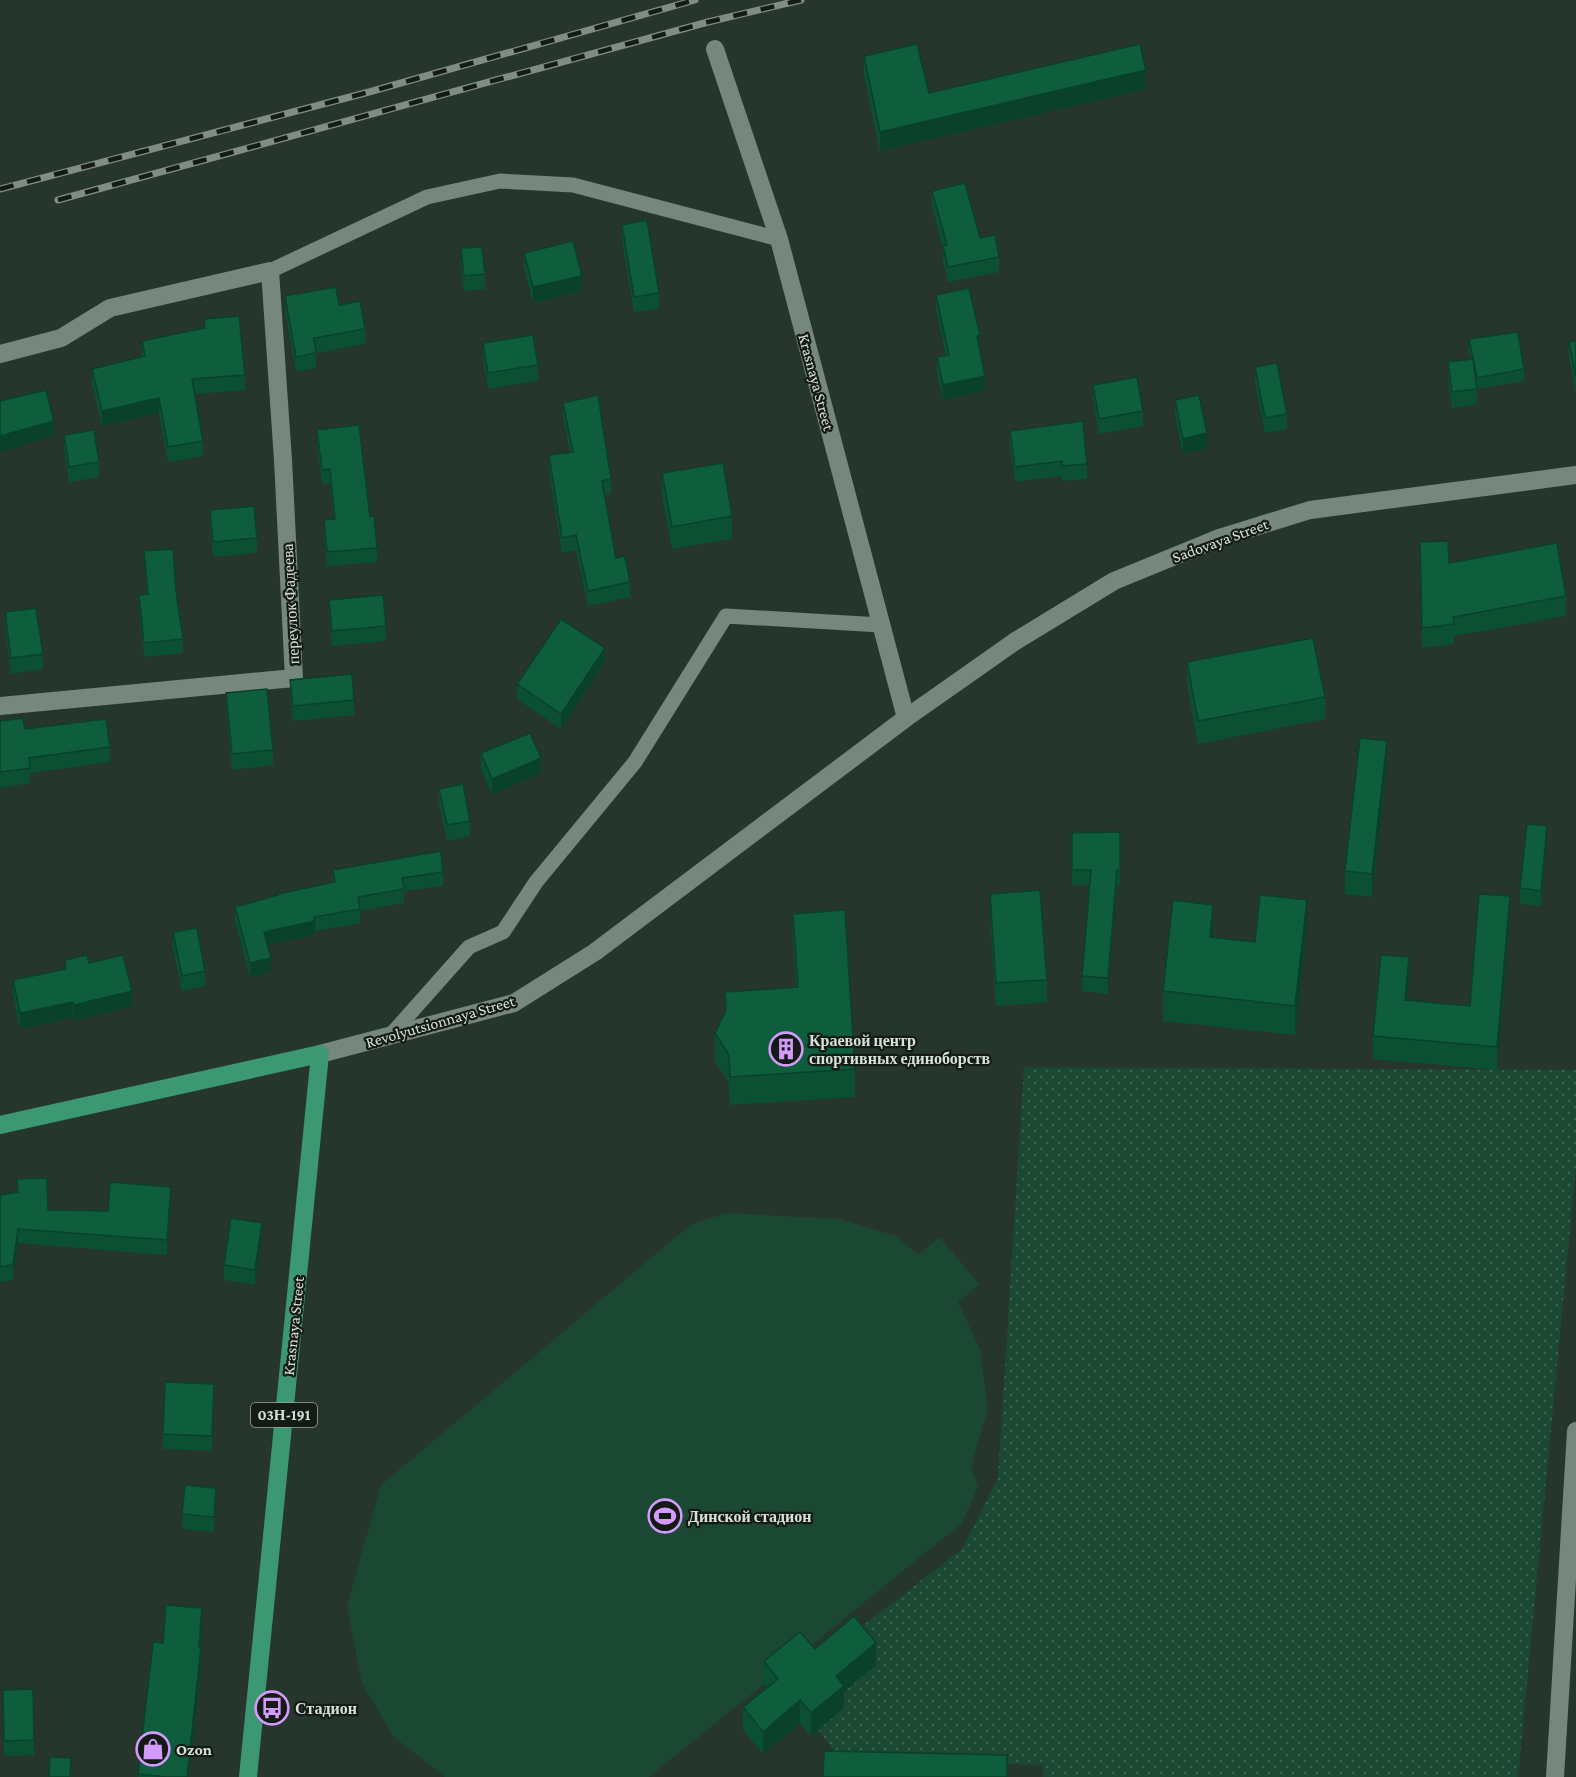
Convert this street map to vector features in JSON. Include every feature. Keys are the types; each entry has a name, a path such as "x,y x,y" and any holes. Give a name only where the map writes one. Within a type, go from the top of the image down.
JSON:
{"main road":[{"name":"Revolyutsionnaya Street","path":"0,1125 320,1054"},
{"name":"Krasnaya Street","path":"248,1777 320,1054"}],"street":[{"name":"Krasnaya Street","path":"715,49 780,239 906,718"},
{"path":"0,354 61,338 110,308 270,271"},
{"name":"переулок Фадеева","path":"0,706 294,678 283,460 270,271"},
{"name":"Sadovaya Street","path":"906,718 1014,642 1114,581 1219,538 1310,510 1576,476"},
{"name":"Revolyutsionnaya Street","path":"320,1054 514,1003 595,952 906,718"},
{"path":"1555,1777 1576,1431"}],"lane":[{"path":"270,271 427,197 501,181 573,185 780,239"},
{"path":"390,1036 469,947 503,932 536,882 635,762 726,616 881,625"}],"green space":[{"path":"1024,1067 1576,1070 1576,1166 1518,1777 1043,1777 1043,1766 836,1753 785,1686 962,1549 998,1478"},
{"path":"726,1213 839,1219 896,1236 919,1255 939,1237 980,1284 958,1302 980,1349 988,1409 971,1467 978,1487 962,1523 649,1777 445,1777 393,1736 362,1683 347,1606 381,1485 690,1225"}],"building":[{"path":"917,44 929,93 1140,44 1146,70 880,132 864,56"},
{"path":"965,183 980,238 995,235 999,257 948,267 943,246 947,245 932,191"},
{"path":"647,220 659,293 634,297 622,225"},
{"path":"573,241 582,276 533,287 524,253"},
{"path":"482,247 485,274 464,276 461,248"},
{"path":"336,287 339,305 360,301 365,329 314,338 316,353 296,357 285,296"},
{"path":"969,288 980,335 977,336 985,376 943,385 937,357 949,355 936,295"},
{"path":"239,316 245,375 192,379 203,441 168,447 159,398 102,411 92,369 145,356 142,341 205,328 204,319"},
{"path":"1518,332 1524,369 1477,378 1469,339"},
{"path":"533,335 538,365 488,373 483,343"},
{"path":"1576,341 1576,377 1569,342"},
{"path":"1473,359 1477,389 1452,392 1448,362"},
{"path":"1277,363 1287,414 1265,418 1255,367"},
{"path":"1137,377 1143,411 1099,419 1093,385"},
{"path":"46,390 54,421 0,436 0,401"},
{"path":"598,395 611,479 602,481 616,558 625,556 630,582 588,591 576,535 562,538 549,455 573,452 563,403"},
{"path":"1199,395 1207,433 1183,439 1175,400"},
{"path":"1083,421 1087,464 1062,466 1062,461 1015,467 1010,431"},
{"path":"359,425 370,516 374,516 377,548 327,552 324,520 335,519 330,469 322,470 317,430"},
{"path":"94,430 99,462 69,467 64,435"},
{"path":"723,463 732,516 672,527 662,473"},
{"path":"254,506 257,538 213,542 210,510"},
{"path":"1448,541 1449,563 1557,543 1566,596 1453,617 1454,624 1422,628 1420,542"},
{"path":"173,549 183,639 144,643 139,595 148,594 144,551"},
{"path":"383,595 386,626 332,631 329,600"},
{"path":"36,608 43,654 11,658 5,612"},
{"path":"561,619 605,648 561,714 517,684"},
{"path":"1313,638 1325,697 1198,721 1187,662"},
{"path":"352,674 354,700 293,706 290,680"},
{"path":"267,689 273,750 232,754 226,693"},
{"path":"23,718 25,729 106,719 110,747 29,758 30,768 0,772 0,721"},
{"path":"530,733 541,758 492,779 481,753"},
{"path":"1360,738 1387,741 1372,874 1345,871"},
{"path":"463,784 470,821 447,825 439,789"},
{"path":"1527,824 1547,826 1541,891 1520,888"},
{"path":"1120,832 1120,870 1117,870 1108,978 1082,976 1091,870 1072,870 1072,833"},
{"path":"441,851 443,872 402,878 404,889 358,897 360,909 314,917 315,921 264,932 271,958 250,963 235,907 278,894 335,882 333,870"},
{"path":"1040,890 1047,980 996,983 990,894"},
{"path":"1479,894 1510,896 1497,1047 1373,1036 1381,955 1409,957 1405,1000 1470,1006"},
{"path":"1260,895 1307,900 1295,1006 1163,991 1173,900 1213,905 1210,937 1255,942"},
{"path":"845,910 855,1069 730,1077 729,1055 715,1033 726,1010 725,992 798,987 793,914"},
{"path":"197,928 205,971 182,976 173,932"},
{"path":"87,955 89,963 123,955 132,991 74,1005 73,1002 20,1013 13,980 66,969 65,960"},
{"path":"47,1178 48,1210 108,1211 110,1182 171,1187 167,1240 18,1229 13,1265 0,1267 0,1195 18,1192 17,1179"},
{"path":"231,1218 262,1223 255,1270 224,1265"},
{"path":"165,1382 214,1384 212,1436 163,1434"},
{"path":"185,1485 216,1488 214,1517 182,1514"},
{"path":"166,1605 202,1608 199,1647 201,1647 187,1777 138,1774 153,1642 163,1643"},
{"path":"854,1616 876,1643 836,1676 844,1686 811,1713 800,1700 763,1732 743,1707 778,1679 764,1661 800,1632 815,1649"},
{"path":"33,1689 34,1740 4,1741 3,1690"},
{"path":"824,1751 1007,1755 1007,1777 823,1777"},
{"path":"50,1757 71,1758 70,1777 49,1777"}],"railway":[{"path":"0,189 369,92 695,0"},
{"path":"58,200 708,22 801,0"}],"place":[{"name":"Краевой центр спортивных единоборств","path":"786,1049"},
{"name":"Динской стадион","path":"665,1516"},
{"name":"Стадион","path":"272,1708"},
{"name":"Ozon","path":"153,1749"}]}
